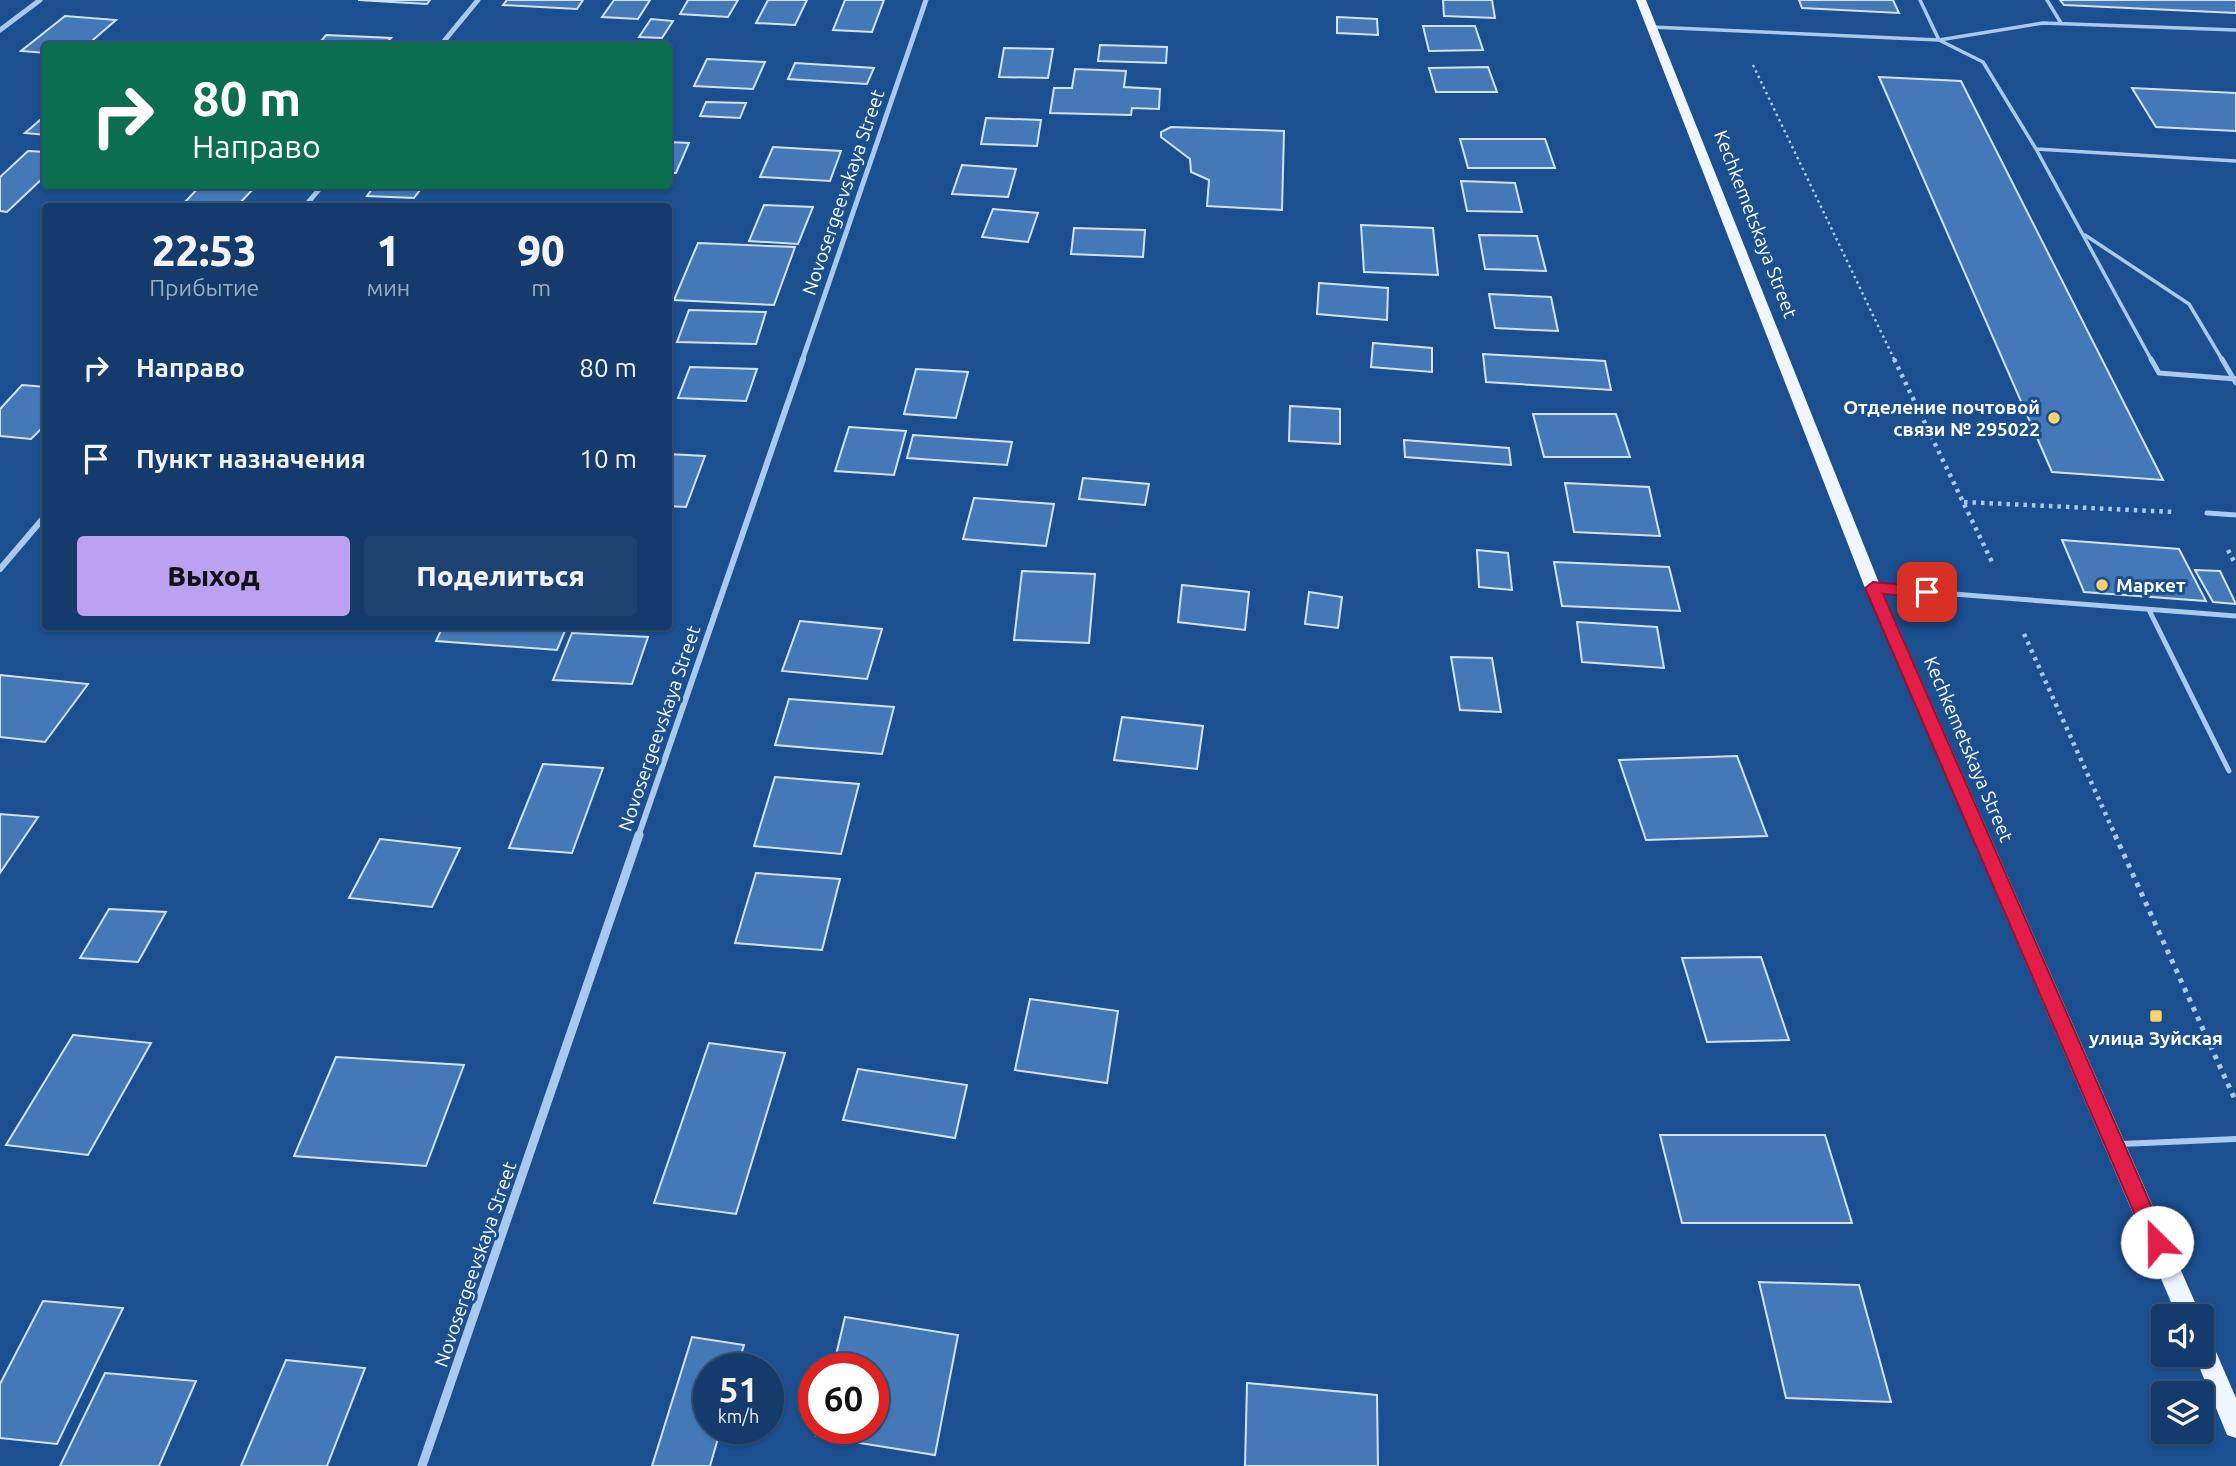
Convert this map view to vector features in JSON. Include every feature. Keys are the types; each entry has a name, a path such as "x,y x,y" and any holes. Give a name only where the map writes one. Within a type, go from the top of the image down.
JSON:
{"main road":[{"name":"Kechkemetskaya Street","path":"1641,0 1873,588 2184,1304"},
{"path":"2211,1367 2236,1426"}],"street":[{"path":"0,30 40,0"},
{"path":"443,42 478,0"},
{"name":"Novosergeevskaya Street","path":"422,1466 926,0"},
{"path":"308,203 319,189"},
{"path":"0,569 42,520"}],"lane":[{"path":"1920,0 1939,40 1983,62 2036,149 2159,373 2235,380"},
{"path":"2047,0 2062,23"},
{"path":"1652,27 1939,40 2043,23 2236,30"},
{"path":"2036,149 2236,161"},
{"path":"2082,233 2189,304 2235,380"},
{"path":"2207,513 2236,515"},
{"path":"1873,588 2236,616"},
{"path":"2149,610 2229,771"},
{"path":"2115,1144 2236,1139"}],"path":[{"path":"1737,32 1964,502 2236,1102"},
{"path":"1964,502 2207,513"}],"building":[{"path":"358,0 430,0 427,4"},
{"path":"507,0 583,0 577,9 503,5"},
{"path":"614,0 650,0 638,19 602,17"},
{"path":"688,0 738,0 728,17 680,14"},
{"path":"768,0 807,0 795,25 756,23"},
{"path":"845,0 884,0 872,32 833,30"},
{"path":"1443,0 1492,0 1495,18 1444,16"},
{"path":"1799,0 1893,0 1899,13 1802,8"},
{"path":"2060,0 2236,0 2236,13 2064,5"},
{"path":"65,16 116,20 91,42 42,42 42,53 21,51"},
{"path":"1337,17 1377,19 1378,35 1337,33"},
{"path":"651,19 673,21 662,38 639,37"},
{"path":"1423,26 1475,26 1483,50 1429,51"},
{"path":"326,35 391,38 388,42 320,42"},
{"path":"1100,45 1167,47 1166,63 1098,61"},
{"path":"1004,48 1053,49 1048,78 999,77"},
{"path":"707,59 765,62 753,89 694,86"},
{"path":"795,63 874,68 867,84 788,79"},
{"path":"1488,67 1497,92 1436,92 1429,68"},
{"path":"1075,69 1126,71 1124,87 1160,89 1159,109 1132,108 1131,115 1050,113 1054,88 1072,88"},
{"path":"1879,77 1961,81 2163,480 2052,472"},
{"path":"2132,88 2236,93 2236,131 2156,127"},
{"path":"706,102 746,103 740,118 700,116"},
{"path":"42,118 42,135 25,133"},
{"path":"986,118 1041,120 1037,146 981,144"},
{"path":"1171,127 1284,131 1282,210 1207,206 1209,180 1191,172 1190,159 1161,137 1161,132"},
{"path":"1460,139 1545,139 1555,168 1468,168"},
{"path":"672,142 689,143 676,173 672,173"},
{"path":"773,147 841,151 830,181 760,177"},
{"path":"28,151 42,152 42,179 7,212 0,211 0,177"},
{"path":"962,165 1016,169 1008,197 952,194"},
{"path":"1461,181 1515,183 1522,212 1467,211"},
{"path":"197,189 253,189 240,203 184,203"},
{"path":"372,189 421,189 414,198 367,196"},
{"path":"764,205 813,207 798,244 749,241"},
{"path":"993,209 1038,213 1028,242 982,237"},
{"path":"1361,225 1433,228 1438,275 1364,272"},
{"path":"1074,228 1145,230 1143,257 1071,254"},
{"path":"1479,235 1537,236 1546,271 1485,269"},
{"path":"698,243 795,247 774,305 674,300"},
{"path":"1319,283 1388,288 1387,320 1317,314"},
{"path":"1489,294 1551,297 1558,331 1495,328"},
{"path":"689,310 766,312 756,344 677,342"},
{"path":"1373,343 1432,348 1432,372 1371,367"},
{"path":"1483,354 1605,361 1611,390 1486,382"},
{"path":"690,367 757,369 746,401 678,398"},
{"path":"916,369 968,372 956,418 904,414"},
{"path":"22,385 42,387 42,428 31,439 0,436 0,409"},
{"path":"1290,406 1340,409 1340,444 1289,441"},
{"path":"1533,414 1616,414 1630,457 1544,457"},
{"path":"849,427 906,431 894,475 835,471"},
{"path":"913,435 1012,442 1007,465 907,458"},
{"path":"1404,440 1509,448 1511,465 1405,457"},
{"path":"672,454 705,456 686,507 672,506"},
{"path":"1083,478 1149,484 1145,505 1079,499"},
{"path":"1565,483 1649,487 1660,536 1574,532"},
{"path":"974,498 1054,504 1046,546 963,539"},
{"path":"2062,540 2179,549 2206,601 2084,592"},
{"path":"1477,550 1508,553 1512,590 1479,587"},
{"path":"1554,562 1669,567 1680,611 1562,606"},
{"path":"2195,570 2220,571 2236,604 2213,602"},
{"path":"1022,571 1095,574 1089,643 1014,640"},
{"path":"1182,585 1249,592 1245,630 1178,622"},
{"path":"1309,592 1342,597 1338,628 1305,624"},
{"path":"800,621 882,629 867,679 782,671"},
{"path":"1577,622 1657,627 1664,668 1582,662"},
{"path":"441,630 565,630 557,650 436,641"},
{"path":"572,633 648,637 632,684 553,680"},
{"path":"1451,657 1492,658 1501,712 1460,710"},
{"path":"0,675 88,684 45,742 0,737"},
{"path":"789,699 894,707 882,754 775,745"},
{"path":"1122,717 1203,726 1197,769 1114,760"},
{"path":"1737,756 1767,836 1646,840 1619,760"},
{"path":"543,764 603,768 572,853 509,848"},
{"path":"775,777 859,784 841,854 754,846"},
{"path":"0,814 38,817 0,873"},
{"path":"380,839 460,848 432,907 349,898"},
{"path":"756,873 840,879 822,950 735,943"},
{"path":"109,909 166,912 138,962 80,958"},
{"path":"1761,957 1789,1040 1707,1042 1682,958"},
{"path":"1030,999 1118,1011 1107,1083 1015,1070"},
{"path":"73,1035 151,1043 88,1155 6,1145"},
{"path":"709,1043 785,1053 736,1214 654,1203"},
{"path":"336,1057 464,1065 426,1166 294,1156"},
{"path":"858,1069 967,1085 955,1138 843,1120"},
{"path":"1660,1135 1825,1135 1852,1223 1682,1223"},
{"path":"1759,1282 1859,1285 1891,1402 1786,1398"},
{"path":"43,1301 123,1308 57,1444 0,1438 0,1384"},
{"path":"845,1317 958,1335 935,1455 866,1444 889,1444 889,1353 837,1353"},
{"path":"692,1337 744,1345 742,1353 693,1353 693,1444 716,1444 710,1466 652,1466"},
{"path":"286,1360 365,1368 327,1466 241,1466"},
{"path":"105,1373 196,1381 159,1466 60,1466"},
{"path":"1247,1383 1377,1395 1378,1466 1245,1466"}],"place":[{"name":"Отделение почтовой связи № 295022","path":"2054,418"},
{"name":"Маркет","path":"2102,585"},
{"name":"улица Зуйская","path":"2156,1016"}],"route":[{"path":"1927,592 1873,588 2157,1242"}]}
